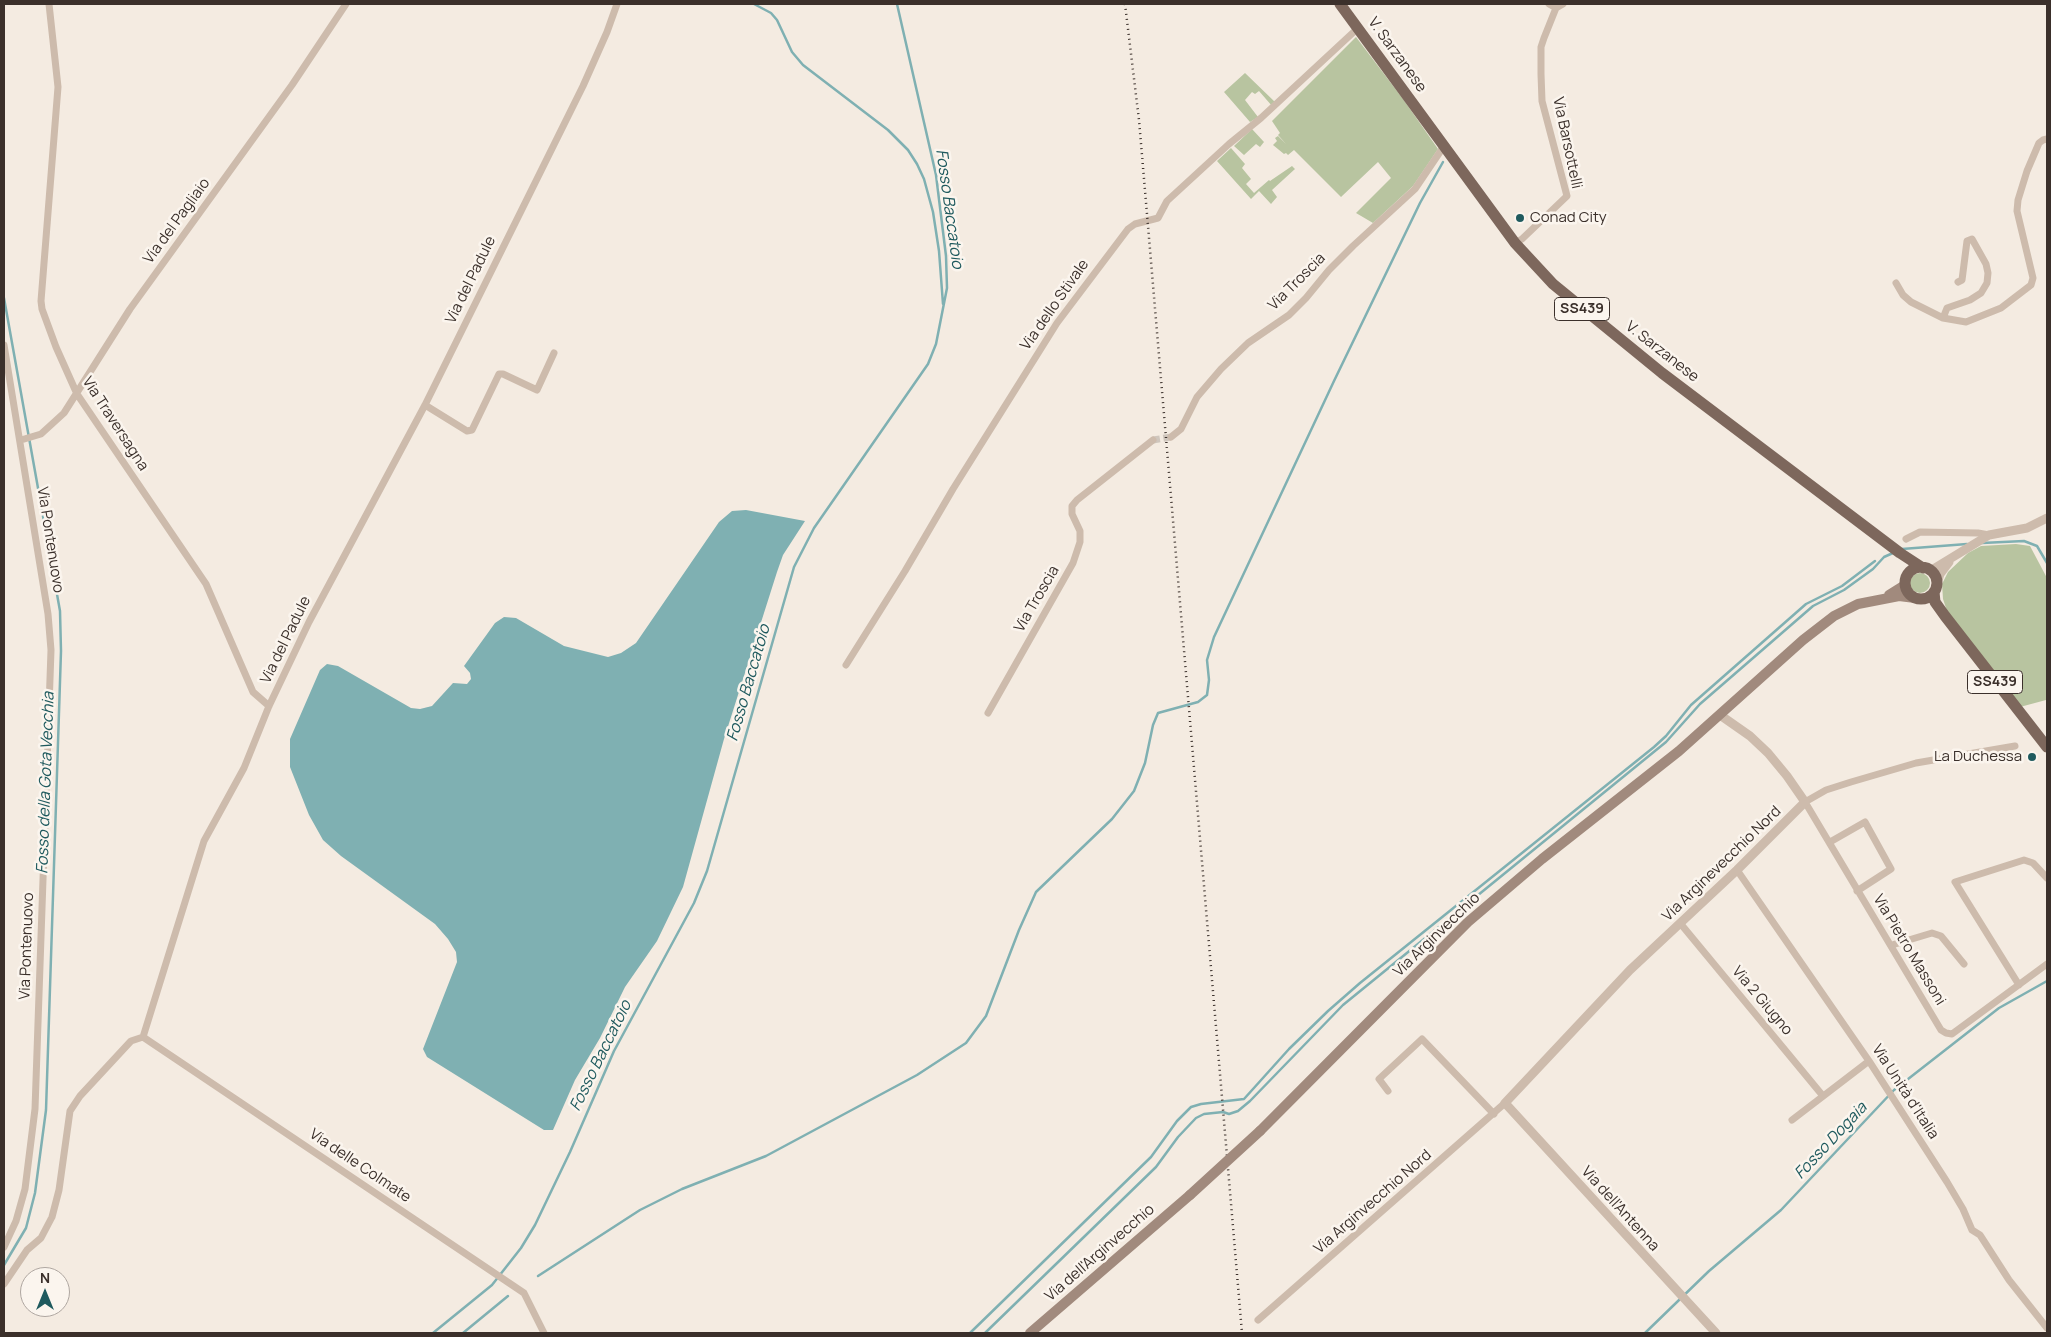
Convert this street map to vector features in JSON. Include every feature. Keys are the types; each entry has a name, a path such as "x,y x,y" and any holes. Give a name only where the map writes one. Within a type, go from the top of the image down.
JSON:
{"main road":[{"name":"V. Sarzanese","path":"1340,4 1515,243 1542,273 1579,306 1662,373 1895,549"},
{"name":"SS439","path":"1895,549 1927,569 1936,577 1927,594"},
{"name":"SS439","path":"1895,549 1905,564 1905,581 1908,593 1927,594 2047,747"},
{"path":"1884,598 1905,581 1913,569 1927,569"},
{"path":"1884,598 1927,594"},
{"name":"Via Arginvecchio","path":"1190,1195 1260,1130 1468,922 1542,859 1679,751 1803,640 1834,616 1858,604 1884,598"},
{"name":"Via dell'Arginvecchio","path":"1030,1333 1190,1195"}],"street":[{"name":"Via Traversagna","path":"49,4 58,87 41,301 56,347 77,394 206,584 253,692 270,706"},
{"name":"Via del Pagliaio","path":"22,439 34,437 47,429 64,413 130,309 292,86 346,4"},
{"name":"Via del Padule","path":"143,1037 204,841 244,768 309,622 425,405 583,86 617,4"},
{"path":"1549,4 1559,6"},
{"name":"Via Barsottelli","path":"1515,243 1522,239 1567,196 1542,101 1542,46 1559,6"},
{"name":"Via dello Stivale","path":"846,665 906,571 953,489 1057,322 1128,229 1135,224 1158,218 1167,201 1229,144 1261,118 1358,28"},
{"path":"1896,283 1902,295 1911,302 1943,318 1966,322 2001,308 2031,285 2033,278 2016,211 2027,172 2039,143 2047,139"},
{"name":"Via Troscia","path":"1172,437 1185,421 1196,397 1221,369 1248,343 1289,315 1353,246 1415,189 1444,146"},
{"path":"1943,318 1947,308 1970,300 1981,293 1987,283 1988,273 1986,264 1972,239 1967,241 1962,280 1958,282"},
{"name":"Via Pontenuovo","path":"4,345 22,439 48,614 51,650 35,1109 25,1189 16,1221 4,1247"},
{"path":"425,405 467,430 472,430 499,374 504,374 538,390 554,353"},
{"name":"Via Troscia","path":"988,713 1073,563 1080,542 1080,531 1072,514 1072,506 1153,440"},
{"path":"1927,569 1950,560 1989,535 2027,528 2047,518"},
{"path":"1906,539 1920,532 1978,533 1989,535"},
{"path":"1927,594 1950,560"},
{"path":"1720,715 1750,736 1768,753 1805,802"},
{"name":"Via Arginevecchio Nord","path":"1505,1102 1630,970 1738,870 1805,802 1826,790 1916,763 2015,746"},
{"name":"Via Pietro Massoni","path":"1805,802 1941,1030 1952,1034 2047,964"},
{"path":"1830,842 1865,822 1891,869 1857,891"},
{"path":"2019,985 1955,882 2024,860 2033,863 2047,878"},
{"name":"Via Unità d'Italia","path":"1738,870 1893,1098 1947,1182 1963,1209 1972,1230 1980,1235 2009,1280 2047,1328"},
{"name":"Via 2 Giugno","path":"1680,923 1823,1096"},
{"path":"1892,945 1932,933 1941,936 1964,964"},
{"path":"4,1284 27,1250 41,1238 52,1217 59,1190 70,1111 80,1096 131,1041 143,1037"},
{"name":"Via delle Colmate","path":"143,1037 524,1293 544,1333"},
{"path":"1388,1091 1379,1079 1422,1038 1494,1114"},
{"path":"1792,1120 1869,1062"},
{"name":"Via Arginvecchio Nord","path":"1258,1320 1494,1114 1505,1102"},
{"name":"Via dell'Antenna","path":"1505,1102 1678,1294 1716,1333"}],"green space":[{"path":"1356,37 1438,149 1413,186 1373,223 1356,213 1391,178 1378,162 1341,197 1294,150 1288,155 1273,145 1277,141 1275,138 1278,136 1286,144 1278,135 1280,133 1272,121"},
{"path":"1245,73 1275,102 1272,106 1259,91 1255,94 1252,92 1245,100 1258,117 1250,122 1224,92"},
{"path":"1252,129 1264,142 1260,147 1256,144 1244,155 1234,146"},
{"path":"1231,148 1245,164 1242,168 1251,179 1246,184 1254,193 1269,180 1292,166 1295,169 1272,190 1277,197 1271,204 1259,191 1251,199 1217,161"},
{"path":"2016,544 2030,546 2047,578 2047,703 2046,700 2020,707 1947,611 1943,599 1942,584 1948,572 1968,553 1981,546"},
{"path":"1920,573 1927,576 1930,583 1927,590 1920,593 1913,590 1910,583 1913,576"}],"water":[{"path":"746,510 805,521 783,555 777,572 724,739 683,887 657,941 625,987 600,1038 575,1080 553,1130 544,1130 427,1057 423,1049 457,962 456,952 435,924 341,856 323,840 309,815 290,767 290,739 320,670 327,664 338,666 411,708 420,709 432,706 453,683 467,684 471,679 470,673 464,666 495,623 504,617 516,618 564,646 608,657 621,653 636,643 719,522 732,511"}],"waterway":[{"path":"754,4 771,13 777,20 792,52 803,65 888,130 908,150 917,164 924,179 933,212 939,251 943,304"},
{"name":"Fosso Baccatoio","path":"433,1333 492,1285 521,1248 535,1225 570,1152 614,1051 694,903 707,871 794,567 814,528 928,364 936,344 947,288 946,256 936,175 897,4"},
{"path":"538,1276 640,1210 682,1189 766,1156 917,1075 966,1043 986,1016 1019,930 1036,892 1112,819 1134,791 1145,763 1153,725 1158,713 1198,702 1207,695 1209,680 1207,660 1214,637 1334,381 1420,203 1443,162"},
{"name":"Fosso della Gota Vecchia","path":"4,298 60,611 61,651 46,1110 35,1193 26,1228 4,1265"},
{"path":"1982,543 2024,541 2037,546 2047,563"},
{"path":"1902,549 1967,544"},
{"path":"985,1333 1156,1167 1178,1137 1196,1118 1204,1114 1223,1112 1229,1114 1238,1111 1343,1005 1666,742 1700,704 1813,606 1844,590 1873,569 1884,557 1893,553"},
{"path":"970,1333 1151,1157 1177,1121 1191,1107 1244,1099 1289,1049 1360,983 1654,747 1666,736 1691,705 1806,604 1842,586 1875,561"},
{"name":"Fosso Dogaia","path":"1645,1333 1709,1271 1781,1210 1894,1090 1999,1008 2047,981"},
{"path":"463,1333 508,1296"}],"tunnel":[{"path":"1153,440 1171,437"}],"railway":[{"path":"1125,4 1139,120 1242,1333"}],"place":[{"name":"Conad City","path":"1520,218"},
{"name":"La Duchessa","path":"2032,757"}]}
